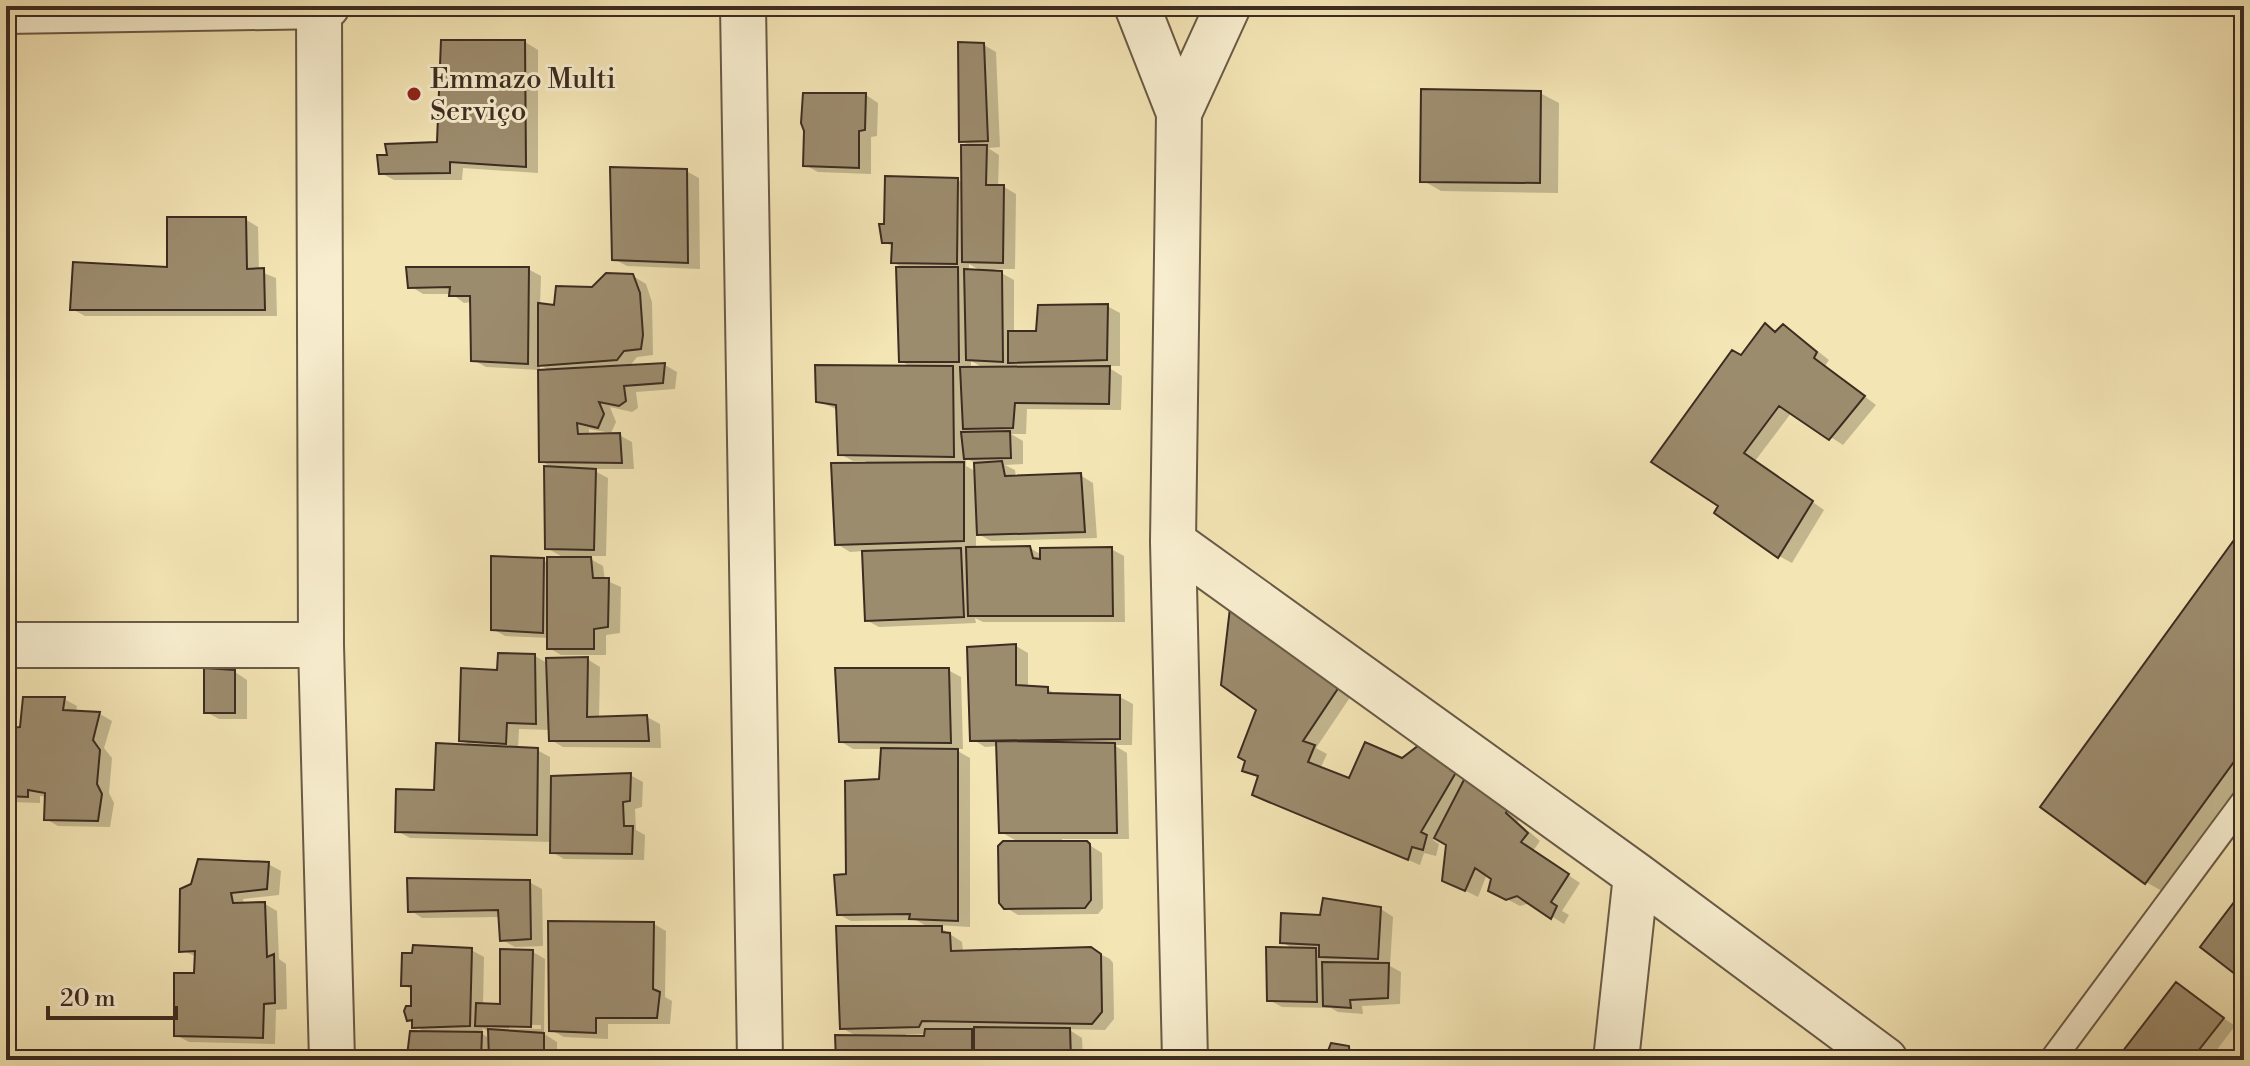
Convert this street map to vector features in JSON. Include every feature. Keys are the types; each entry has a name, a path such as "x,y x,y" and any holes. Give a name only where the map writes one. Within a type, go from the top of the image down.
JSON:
{"street":[{"path":"319,6 321,645 332,1060"},
{"path":"6,11 327,6"},
{"path":"743,6 760,1060"},
{"path":"1137,6 1179,113 1173,542 1185,1060"},
{"path":"1179,113 1228,6"},
{"path":"1173,542 1636,875 1885,1060"},
{"path":"6,645 321,645"},
{"path":"1616,1060 1636,875"}],"lane":[{"path":"2052,1060 2244,801"}],"building":[{"path":"441,40 525,40 526,167 450,162 450,173 379,174 377,155 387,155 385,144 437,142"},
{"path":"958,42 984,43 988,141 959,142"},
{"path":"1421,89 1541,91 1540,183 1420,182"},
{"path":"1421,89 1541,91 1540,183 1420,182"},
{"path":"803,93 866,93 865,130 859,131 859,168 803,166"},
{"path":"961,145 987,145 986,185 1004,185 1003,263 962,262"},
{"path":"610,167 687,169 688,263 612,260"},
{"path":"885,176 958,178 957,264 891,263 892,243 882,243 879,224 884,224"},
{"path":"167,217 246,217 247,269 264,268 265,310 70,310 73,262 167,267"},
{"path":"406,267 529,267 528,364 471,361 470,296 449,296 450,287 408,288"},
{"path":"896,267 958,267 959,362 899,362"},
{"path":"964,269 1002,271 1003,362 966,360"},
{"path":"606,273 633,274 640,293 641,349 624,351 617,360 538,366 538,303 554,305 556,286 592,287"},
{"path":"1108,304 1107,360 1008,363 1008,331 1036,331 1038,305"},
{"path":"1765,323 1775,332 1783,324 1817,352 1814,358 1865,396 1829,440 1779,406 1744,453 1813,501 1778,558 1714,513 1718,506 1651,462 1732,350 1741,355"},
{"path":"665,363 663,383 624,386 626,401 619,406 599,402 604,414 598,428 577,423 578,434 620,433 622,463 539,462 538,370"},
{"path":"815,365 953,366 954,457 838,455 836,405 816,402"},
{"path":"1110,366 1109,404 1015,403 1013,428 963,429 960,367"},
{"path":"1010,431 1011,458 964,459 961,432"},
{"path":"1002,461 1005,476 1081,473 1085,532 977,535 974,463"},
{"path":"964,462 964,541 835,545 831,463"},
{"path":"544,466 596,469 594,550 545,549"},
{"path":"2242,529 2244,748 2145,884 2040,807"},
{"path":"1030,546 1033,558 1040,559 1040,548 1112,547 1113,616 968,616 966,547"},
{"path":"961,548 964,617 865,621 862,551"},
{"path":"491,556 544,558 543,633 491,630"},
{"path":"547,557 591,557 593,578 609,578 608,627 594,629 594,649 547,649"},
{"path":"1230,608 1286,642 1283,649 1341,684 1303,741 1315,745 1308,762 1349,778 1365,742 1402,758 1419,745 1458,769 1421,832 1427,835 1423,850 1412,847 1408,860 1252,795 1258,776 1242,771 1245,761 1238,757 1256,710 1221,685"},
{"path":"1016,644 1016,685 1048,687 1048,693 1120,695 1120,739 970,741 967,647"},
{"path":"498,653 535,654 536,724 507,723 506,744 459,741 461,668 497,670"},
{"path":"588,657 587,717 647,715 649,741 549,741 546,658"},
{"path":"204,668 235,670 235,713 204,713"},
{"path":"835,668 949,668 951,743 839,742"},
{"path":"23,697 65,697 63,710 100,712 93,740 100,750 97,784 102,794 98,821 44,820 45,793 28,790 28,797 6,796 6,728 20,727"},
{"path":"996,741 1115,743 1117,833 999,833"},
{"path":"436,743 538,748 537,835 395,832 396,789 434,790"},
{"path":"881,748 958,749 958,921 909,919 910,914 837,915 834,875 846,874 845,781 879,779"},
{"path":"1468,772 1510,804 1506,813 1528,833 1521,842 1569,874 1551,902 1557,906 1551,919 1517,896 1506,900 1488,891 1491,879 1475,868 1465,891 1442,881 1446,845 1434,838"},
{"path":"631,773 630,801 623,802 624,826 633,826 632,854 550,853 551,776"},
{"path":"1003,841 1087,841 1090,844 1091,900 1085,908 1004,909 999,903 998,846"},
{"path":"198,859 269,862 267,889 231,893 233,903 265,902 267,957 274,954 275,1003 264,1004 263,1038 174,1036 174,973 194,973 195,951 179,952 180,889 191,884"},
{"path":"407,878 530,880 531,939 500,941 498,910 408,912"},
{"path":"2244,889 2244,981 2200,947"},
{"path":"1323,898 1381,907 1378,959 1319,957 1319,945 1280,943 1281,913 1320,915"},
{"path":"548,921 654,922 653,989 660,992 657,1018 596,1018 596,1033 549,1031"},
{"path":"836,926 942,926 942,932 950,933 951,951 1091,947 1101,954 1102,1012 1092,1024 922,1021 919,1027 840,1029"},
{"path":"413,945 472,948 470,1026 412,1028 412,1020 407,1021 404,1011 406,1006 411,1006 411,986 401,986 402,953 412,953"},
{"path":"1266,947 1316,948 1317,1002 1267,1001"},
{"path":"500,949 533,950 531,1027 475,1026 476,1003 500,1004"},
{"path":"1322,962 1389,963 1388,998 1350,1000 1351,1008 1323,1006"},
{"path":"2176,982 2224,1018 2191,1060 2124,1060 2119,1056"},
{"path":"974,1027 1070,1028 1071,1060 980,1060 981,1054 974,1054"},
{"path":"488,1029 544,1033 544,1060 489,1060"},
{"path":"925,1029 972,1029 972,1060 836,1060 835,1035 924,1036"},
{"path":"410,1031 482,1032 481,1060 401,1060 402,1056 407,1056"},
{"path":"1331,1043 1349,1046 1350,1060 1266,1060 1266,1057 1326,1056"},
{"path":"632,1051 692,1051 691,1060 591,1060 630,1058"}],"place":[{"name":"Emmazo Multi Serviço","path":"414,94"}]}
